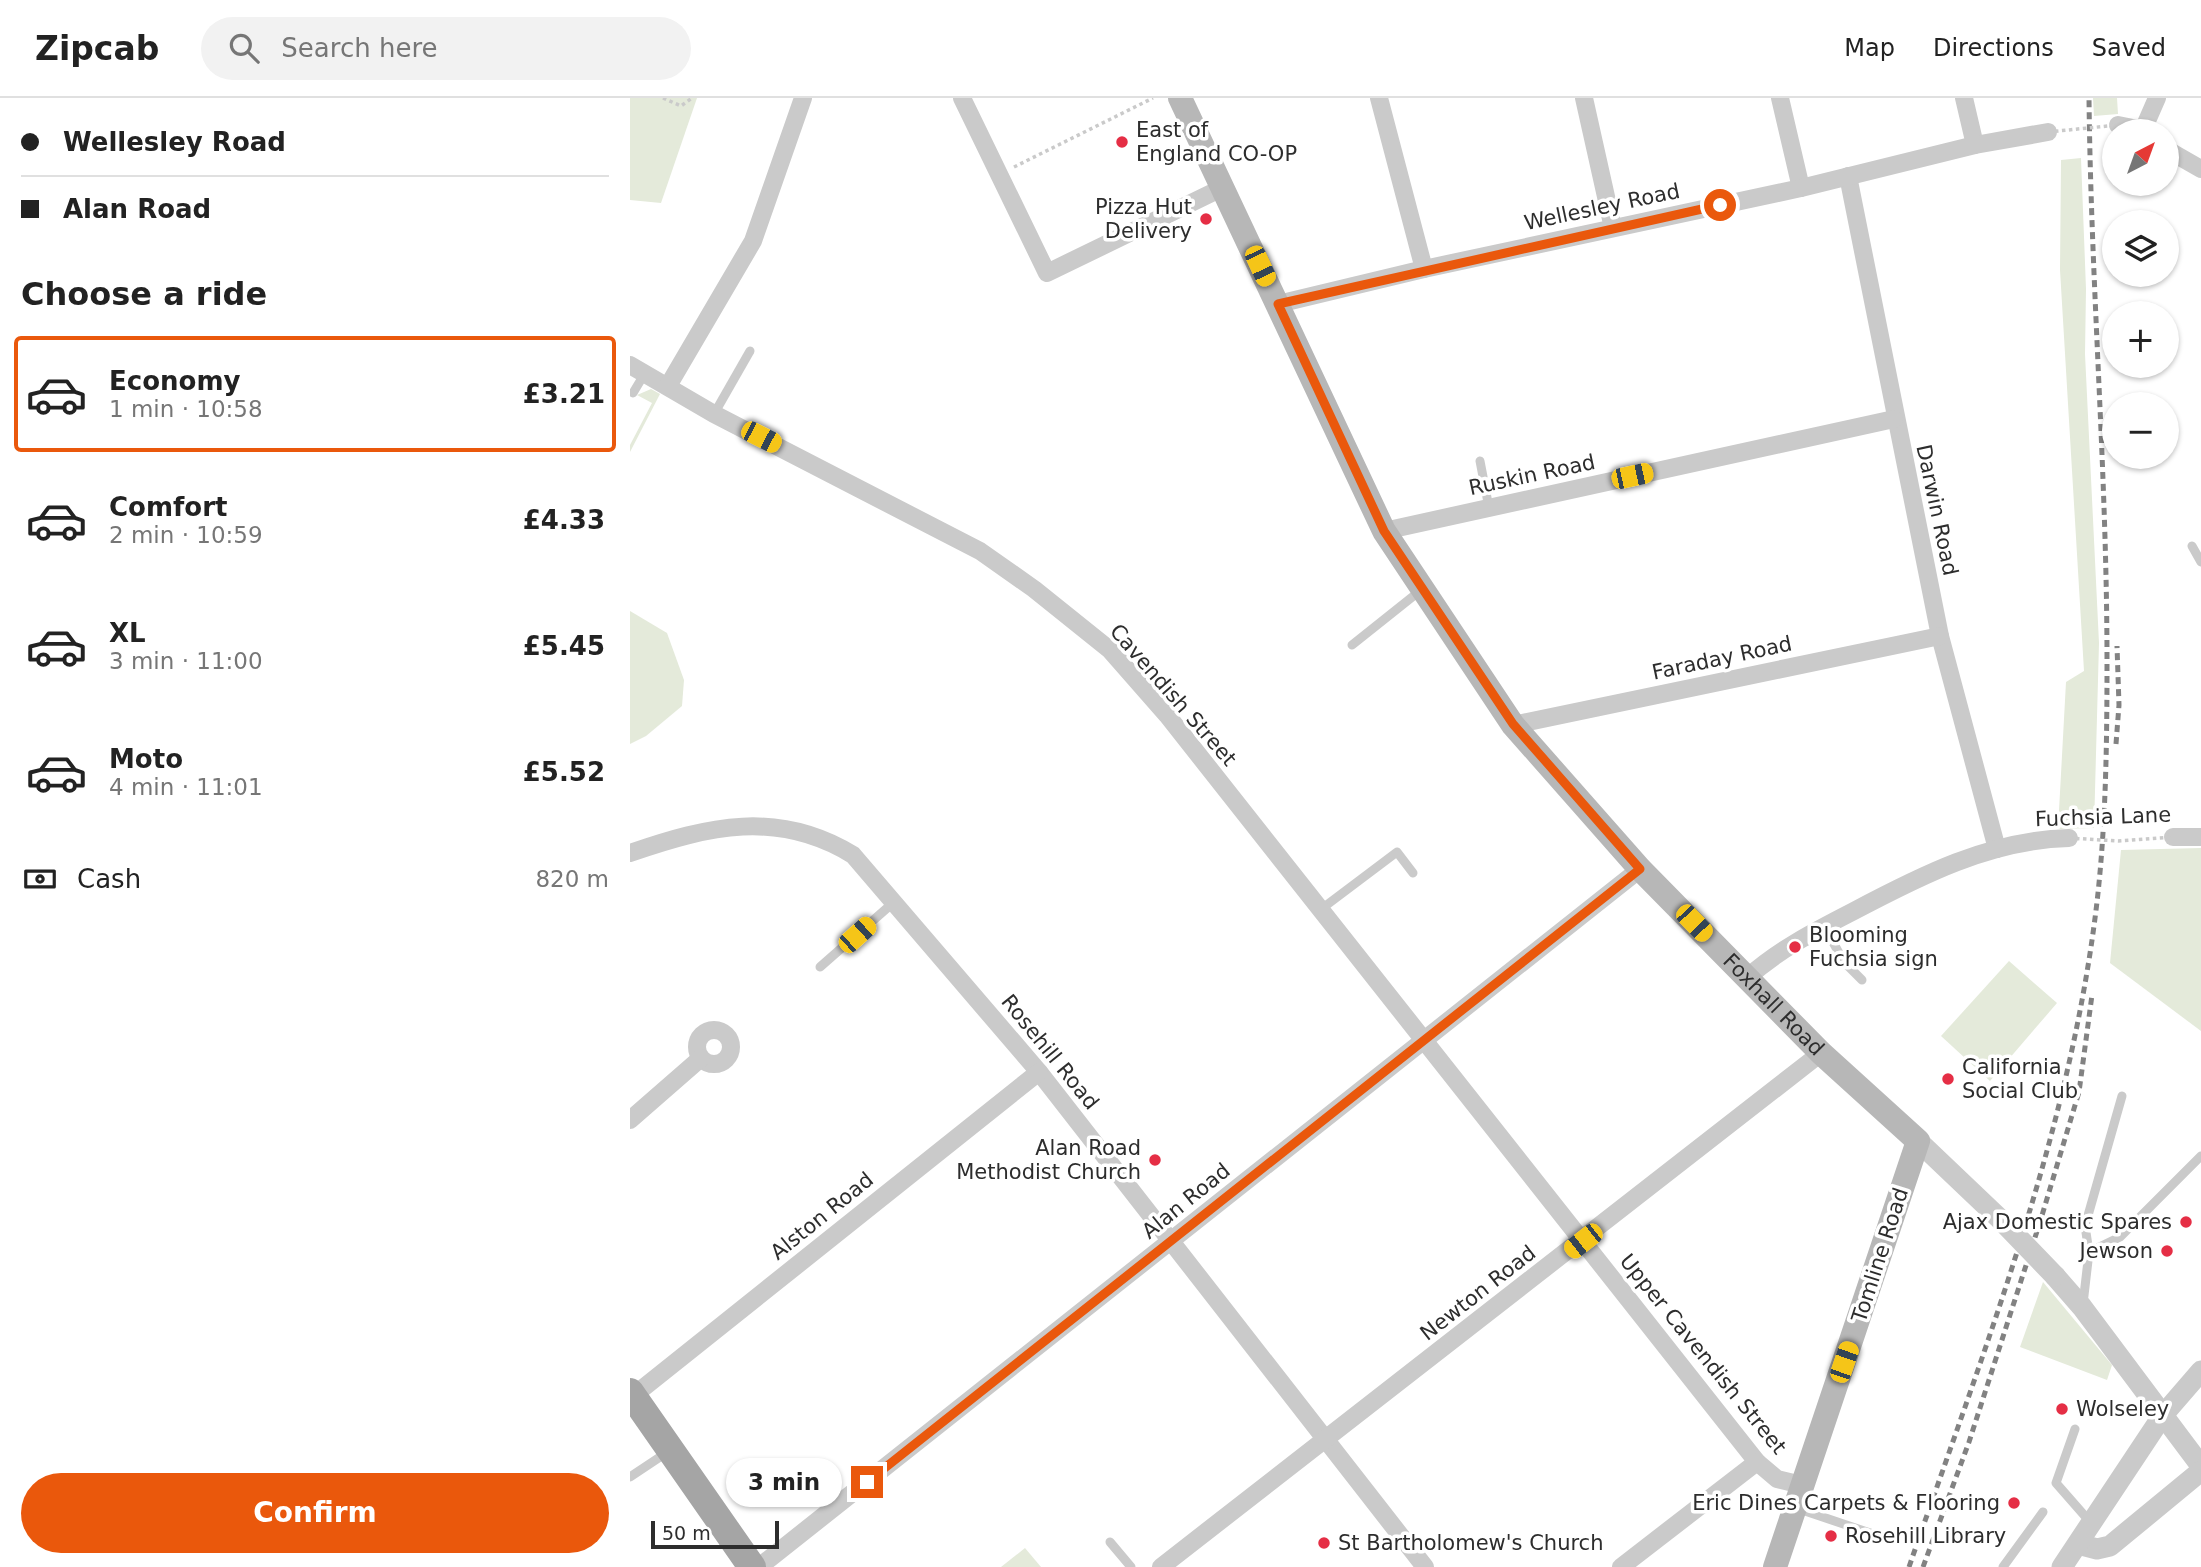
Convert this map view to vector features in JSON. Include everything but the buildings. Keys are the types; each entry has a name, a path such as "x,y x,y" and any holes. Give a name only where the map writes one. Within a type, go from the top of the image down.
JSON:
{"main road":[{"name":"Foxhall Road","path":"1180,98 1384,531 1513,724 1640,869 1821,1053 1918,1141"},
{"name":"Tomline Road","path":"1775,1567 1918,1141"},
{"path":"631,1394 752,1566"}],"street":[{"path":"668,386 753,241 803,98"},
{"path":"962,98 1047,273 1224,187"},
{"path":"1379,98 1424,269"},
{"path":"1584,98 1614,228"},
{"path":"1780,98 1801,188"},
{"path":"1964,98 1975,145"},
{"path":"2148,119 2157,98"},
{"name":"Wellesley Road","path":"1278,304 1424,269 1801,188 1975,145 2049,132"},
{"path":"2179,156 2201,169"},
{"name":"Darwin Road","path":"1848,176 1894,419 1940,636 1997,849"},
{"name":"Cavendish Street","path":"637,369 714,414 980,551 1034,589 1099,642 1167,715 1422,1040"},
{"name":"Ruskin Road","path":"1384,531 1894,419"},
{"name":"Faraday Road","path":"1513,724 1940,636"},
{"name":"Rosehill Road","path":"630,853 713,829 748,824 789,827 827,839 853,855 1039,1072 1324,1441 1425,1567"},
{"name":"Fuchsia Lane","path":"2173,837 2201,837"},
{"name":"Fuchsia Lane","path":"1747,978 1775,955 1824,926 1920,876 1997,849 2030,841 2069,838"},
{"name":"Alan Road","path":"752,1566 1171,1242 1640,869"},
{"name":"Upper Cavendish Street","path":"1422,1040 1757,1462 1798,1496"},
{"name":"Newton Road","path":"1161,1567 1821,1053"},
{"path":"630,1120 701,1058"},
{"name":"Alston Road","path":"631,1394 1039,1072"},
{"name":"Foxhall Road","path":"1918,1141 2001,1220 2082,1307 2201,1469"},
{"path":"2062,1567 2163,1415 2201,1371"},
{"path":"1621,1567 1757,1462"},
{"path":"2078,1544 2097,1549 2110,1546 2201,1469"}],"lane":[{"path":"714,414 750,351"},
{"path":"633,393 637,369"},
{"path":"1480,461 1489,508"},
{"path":"2192,546 2201,562"},
{"path":"1352,645 1423,589"},
{"path":"1320,909 1396,852 1413,873"},
{"path":"820,967 894,902"},
{"path":"1824,926 1844,962 1862,980"},
{"path":"2082,1307 2089,1252 2085,1226 2122,1096"},
{"path":"2089,1252 2120,1237 2201,1156"},
{"path":"2075,1429 2056,1483 2092,1524"},
{"path":"630,1477 670,1450"},
{"path":"1798,1496 1882,1537"},
{"path":"2003,1567 2043,1512"},
{"path":"1110,1542 1130,1567"}],"path":[{"path":"663,98 681,106 692,98"},
{"path":"999,173 1044,154 1153,98"},
{"path":"2049,132 2102,127"},
{"name":"Fuchsia Lane","path":"2069,838 2118,841 2173,837"}],"green space":[{"path":"630,98 697,98 661,203 630,200"},
{"path":"2093,98 2117,98 2118,114 2094,116"},
{"path":"2081,158 2086,289 2085,354 2099,643 2094,828 2058,829 2066,682 2084,671 2060,270 2061,160"},
{"path":"651,389 660,394 630,452 630,445 652,403 637,395"},
{"path":"630,611 667,633 684,680 682,706 646,736 630,744"},
{"path":"2201,848 2201,1031 2110,963 2121,850"},
{"path":"2009,961 2057,1003 1990,1081 1941,1036"},
{"path":"2043,1282 2112,1365 2107,1380 2020,1347"},
{"path":"1025,1548 1041,1567 1001,1567"}],"railway":[{"path":"1909,1567 1994,1322 2045,1156 2067,1073 2097,902 2105,782 2107,692 2102,450 2089,98"},
{"path":"2116,744 2119,705 2117,646"},
{"path":"1923,1567 1969,1442 2079,1092 2092,995"}],"place":[{"name":"East of England CO-OP","path":"1122,142"},
{"name":"Pizza Hut Delivery","path":"1206,219"},
{"name":"Blooming Fuchsia sign","path":"1795,947"},
{"name":"California Social Club","path":"1948,1079"},
{"name":"Alan Road Methodist Church","path":"1155,1160"},
{"name":"Ajax Domestic Spares","path":"2186,1222"},
{"name":"Jewson","path":"2167,1251"},
{"name":"Wolseley","path":"2062,1409"},
{"name":"Eric Dines Carpets & Flooring","path":"2014,1503"},
{"name":"Rosehill Library","path":"1831,1536"},
{"name":"St Bartholomew's Church","path":"1324,1543"}],"route":[{"path":"867,1482 1640,869 1513,724 1384,531 1278,304 1424,269 1720,205"}]}
